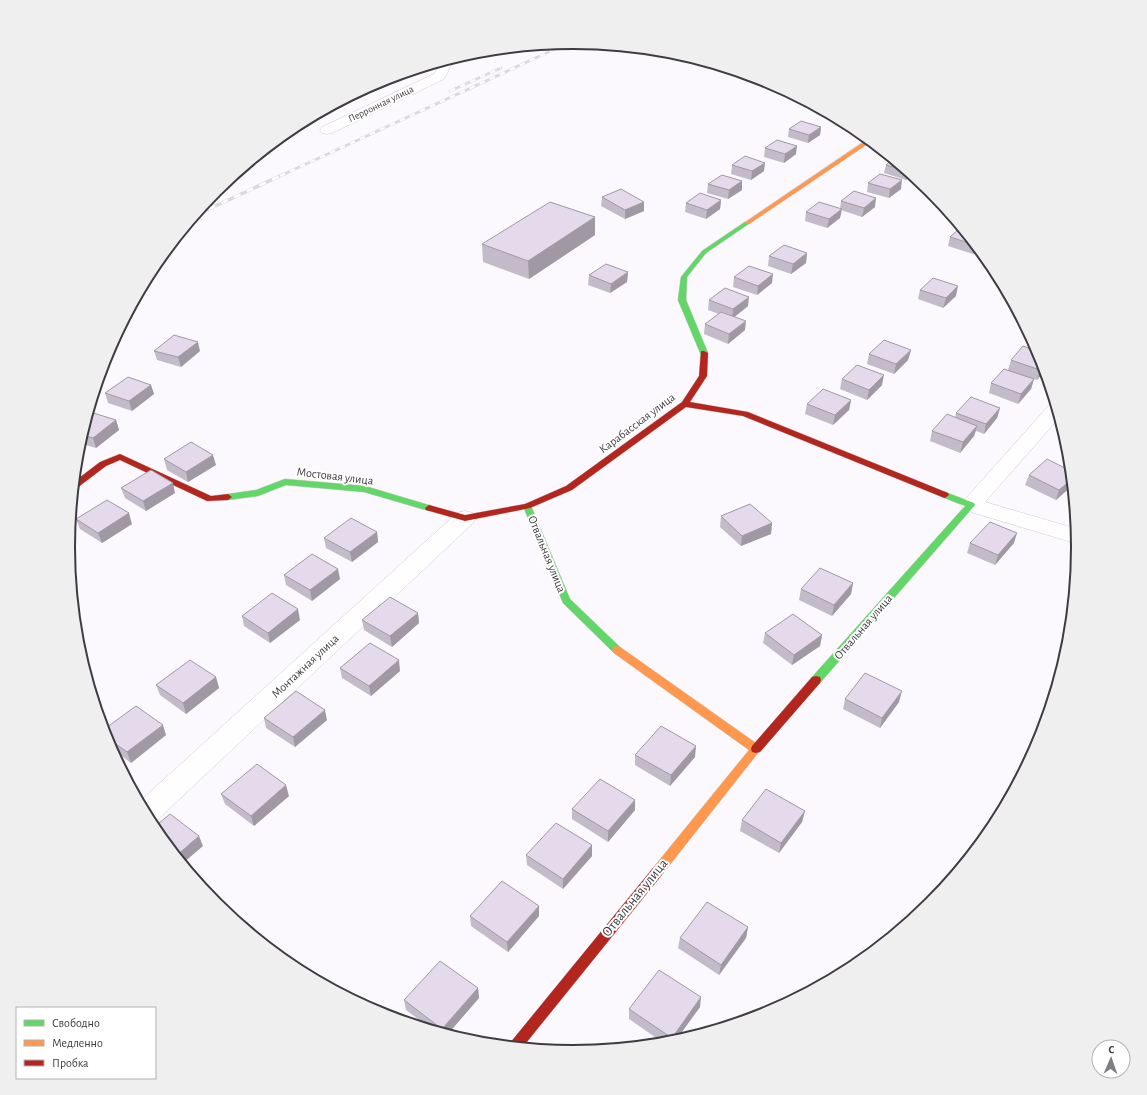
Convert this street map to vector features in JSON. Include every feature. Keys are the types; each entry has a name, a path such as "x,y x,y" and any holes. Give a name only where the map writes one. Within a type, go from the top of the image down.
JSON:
{"street":[{"name":"Перронная улица","path":"327,130 439,76 445,66"},
{"name":"Карабасская улица","path":"466,518 527,506 569,488 685,404 703,376 704,351 682,300 684,277 704,252 865,143"},
{"path":"685,404 745,414 971,505 1072,535"},
{"name":"Отвальная улица","path":"518,1043 756,749 1053,412"},
{"name":"Мостовая улица","path":"79,482 103,464 120,457 210,499 258,492 284,482 365,489 466,518"},
{"name":"Отвальная улица","path":"527,506 566,601 613,647 756,749"},
{"name":"Монтажная улица","path":"150,810 466,518"}],"building":[{"path":"801,121 821,127 809,135 789,129"},
{"path":"777,140 797,146 785,154 765,148"},
{"path":"745,156 765,163 752,171 732,165"},
{"path":"889,162 896,168 886,165"},
{"path":"880,174 902,180 890,189 868,183"},
{"path":"722,175 742,181 729,190 708,184"},
{"path":"621,189 644,202 625,210 602,197"},
{"path":"854,191 876,198 864,208 841,201"},
{"path":"700,193 721,200 707,210 686,203"},
{"path":"550,202 595,217 528,261 482,244"},
{"path":"819,202 842,209 829,219 806,212"},
{"path":"957,230 968,243 950,237"},
{"path":"784,245 807,253 793,264 769,256"},
{"path":"606,264 628,272 611,284 589,275"},
{"path":"749,266 773,274 758,286 734,277"},
{"path":"933,278 958,286 946,298 920,290"},
{"path":"725,288 749,297 733,309 709,300"},
{"path":"721,312 746,321 729,334 705,324"},
{"path":"174,335 198,342 178,357 154,351"},
{"path":"884,340 911,350 896,364 869,354"},
{"path":"1023,346 1030,349 1039,370 1011,360"},
{"path":"857,365 884,375 869,390 842,379"},
{"path":"1004,369 1034,379 1021,394 991,383"},
{"path":"128,377 151,385 129,401 105,393"},
{"path":"823,389 851,400 835,415 807,404"},
{"path":"971,397 1000,408 986,424 956,413"},
{"path":"93,413 116,420 93,438 88,437"},
{"path":"947,414 977,426 963,442 932,431"},
{"path":"191,442 213,455 186,472 164,459"},
{"path":"1047,459 1065,468 1068,482 1059,490 1029,475"},
{"path":"151,470 173,483 143,501 121,488"},
{"path":"107,500 129,513 98,533 76,519"},
{"path":"750,504 772,523 742,536 721,516"},
{"path":"351,518 377,532 350,552 324,538"},
{"path":"990,522 1017,533 998,555 970,543"},
{"path":"312,554 338,569 310,590 284,575"},
{"path":"820,568 853,583 834,605 801,589"},
{"path":"272,593 298,609 268,633 242,616"},
{"path":"390,597 418,613 390,636 362,620"},
{"path":"793,614 822,635 794,655 765,633"},
{"path":"370,643 399,660 369,686 340,668"},
{"path":"190,660 216,677 183,703 156,685"},
{"path":"865,673 902,691 882,718 845,699"},
{"path":"296,691 325,710 293,737 264,718"},
{"path":"136,706 163,725 127,752 115,744 108,726"},
{"path":"661,726 696,746 671,775 635,755"},
{"path":"257,764 286,785 251,816 221,794"},
{"path":"600,779 635,800 608,831 572,809"},
{"path":"766,789 805,811 781,843 742,820"},
{"path":"170,814 199,836 180,853 159,823"},
{"path":"556,823 592,845 563,879 526,855"},
{"path":"502,881 539,906 507,942 470,916"},
{"path":"707,902 748,927 721,965 680,938"},
{"path":"440,961 478,988 442,1029 404,1000"},
{"path":"659,970 701,997 674,1035 669,1036 629,1009"}],"railway":[{"path":"280,176 554,50"},
{"path":"450,91 501,68"},
{"path":"208,210 282,175"}],"traffic: fast":[{"path":"704,353 682,300 684,277 704,252 747,223"},
{"path":"228,497 258,493 285,482 365,489 429,508"},
{"path":"816,680 971,505 945,495"},
{"path":"527,506 566,601 617,650"}],"traffic: slow":[{"path":"747,223 865,143"},
{"path":"617,650 756,749 657,872"}],"traffic: jam":[{"path":"429,508 465,518 527,506 569,488 685,404 703,376 704,353"},
{"path":"685,404 745,414 945,495"},
{"path":"79,482 103,464 120,457 210,499 228,497"},
{"path":"756,749 816,680"},
{"path":"518,1043 657,872"}]}
